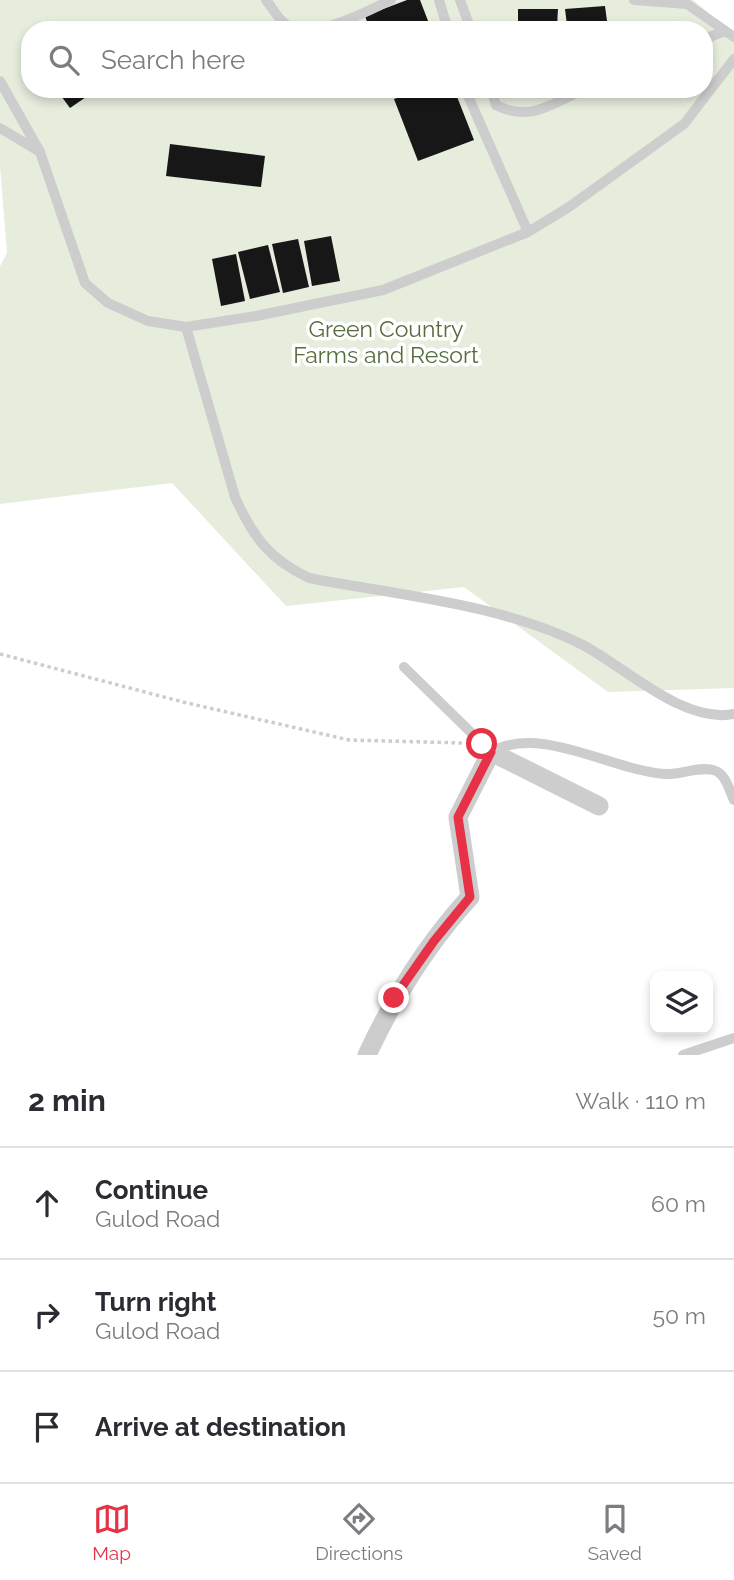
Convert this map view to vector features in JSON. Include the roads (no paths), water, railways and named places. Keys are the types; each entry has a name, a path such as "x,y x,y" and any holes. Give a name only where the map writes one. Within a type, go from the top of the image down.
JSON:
{"street":[{"path":"367,1055 394,998 434,941 470,897 458,817 487,748 598,806"}],"lane":[{"path":"267,0 282,21"},
{"path":"344,21 391,0"},
{"path":"439,0 445,21"},
{"path":"460,0 468,21"},
{"path":"634,0 689,2 730,34"},
{"path":"713,86 734,59"},
{"path":"0,81 40,152 85,284 108,303 148,321 186,327 256,316 383,290 528,232 569,207 684,124 704,98"},
{"path":"468,98 528,232"},
{"path":"494,98 496,105 514,114 531,112 564,98"},
{"path":"0,128 40,152"},
{"path":"186,327 236,496 247,523 262,545 284,566 309,578 498,614 581,645 692,711 719,717 734,714"},
{"path":"404,667 487,748 531,740 666,774 712,769 722,774 734,800"},
{"path":"683,1055 734,1038"}],"park label":[{"name":"Green Country Farms and Resort","path":"386,342"}]}
